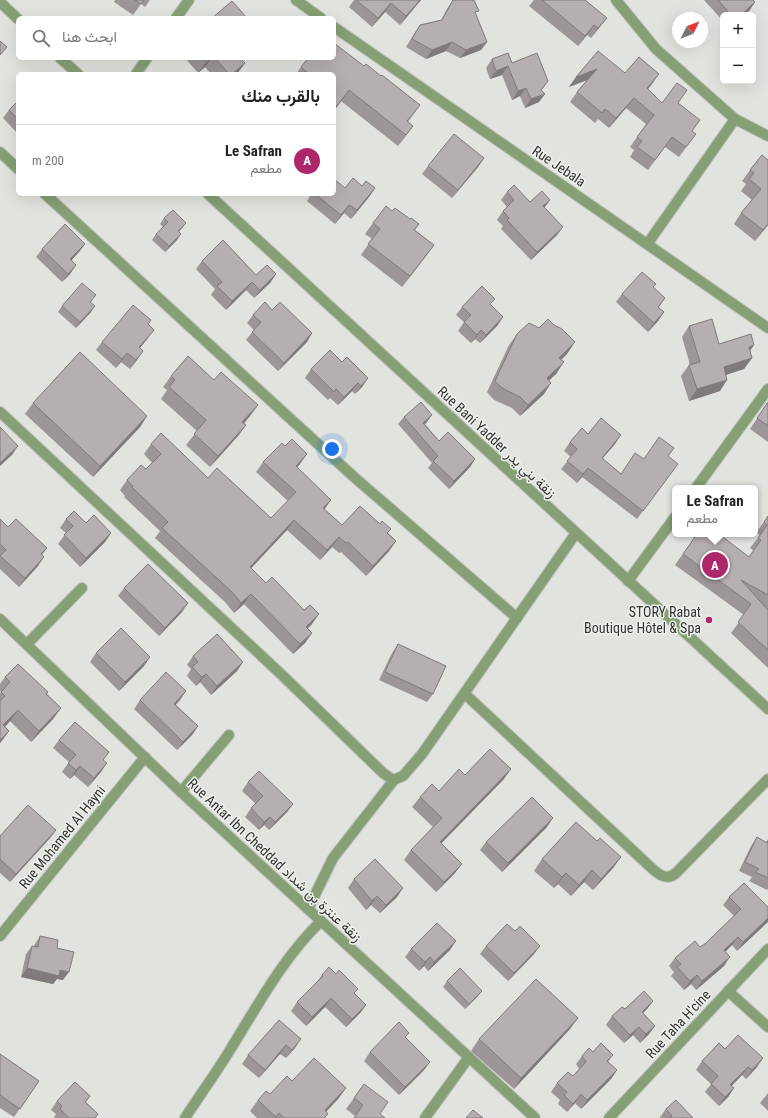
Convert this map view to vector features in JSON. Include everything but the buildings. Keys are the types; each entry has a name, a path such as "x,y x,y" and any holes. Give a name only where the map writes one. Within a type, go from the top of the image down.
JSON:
{"street":[{"path":"177,16 189,0"},
{"path":"296,0 318,16"},
{"path":"616,0 656,49 735,119 768,136"},
{"path":"0,2 16,16"},
{"name":"Rue Jebala","path":"336,28 648,243 768,328"},
{"path":"62,60 76,72"},
{"path":"137,72 146,60"},
{"path":"648,243 735,119"},
{"path":"0,152 16,167"},
{"path":"47,196 354,477 517,618"},
{"name":"Rue Bani Yadder زنقة بني يدر","path":"210,196 768,709"},
{"path":"698,485 768,389"},
{"path":"0,412 282,676 383,773 394,780"},
{"path":"628,581 672,521"},
{"path":"308,909 333,858 394,780 401,778 414,764 465,694 576,533"},
{"path":"27,644 82,588"},
{"name":"Rue Antar Ibn Cheddad زنقة عنترة بن شداد","path":"0,619 146,757 180,792 535,1118"},
{"path":"465,694 643,860 664,877 671,877 676,873 768,779"},
{"path":"180,792 229,735"},
{"name":"Rue Mohamed Al Hayni","path":"1,931 146,757"},
{"path":"185,1118 230,1050 264,993 294,950 321,921"},
{"name":"Rue Taha H'cine","path":"609,1118 768,949"},
{"path":"728,991 768,1027"},
{"path":"425,1118 469,1057"}],"place":[{"name":"Le Safran","path":"715,565"},
{"name":"STORY Rabat Boutique Hôtel & Spa","path":"709,620"}]}
